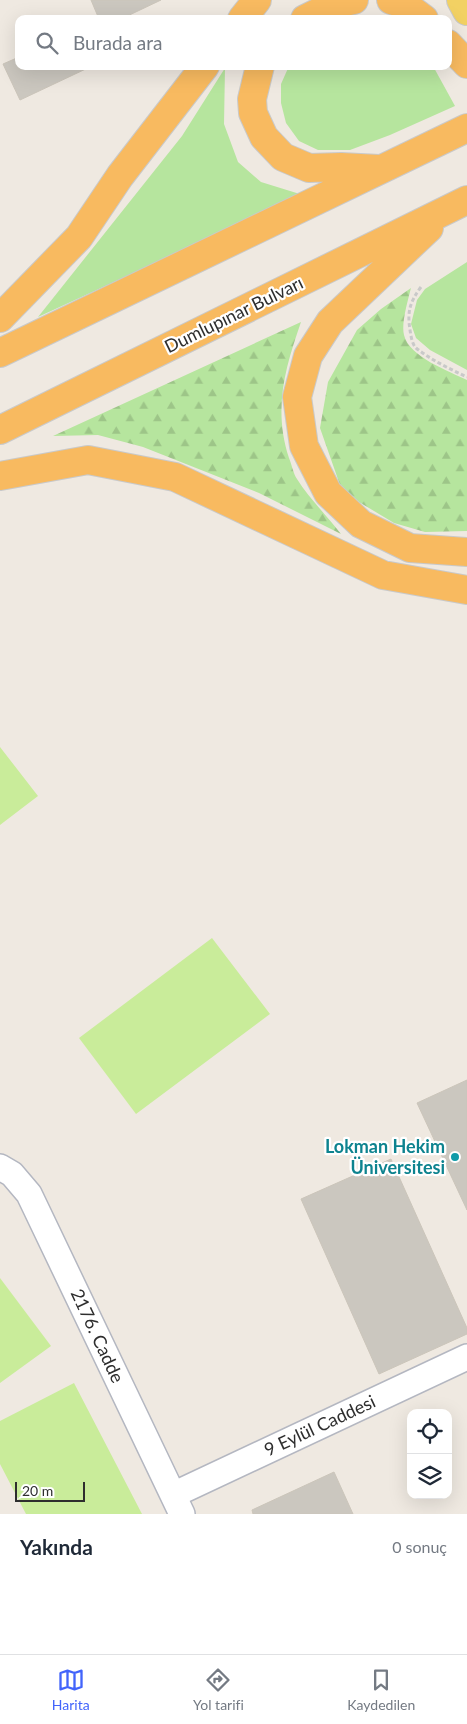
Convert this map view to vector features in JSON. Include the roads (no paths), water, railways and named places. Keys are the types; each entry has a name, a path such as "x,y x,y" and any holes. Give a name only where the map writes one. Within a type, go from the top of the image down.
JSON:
{"highway":[{"path":"245,15 257,0"},
{"path":"313,15 333,5 354,0"},
{"path":"391,0 404,4 419,15"},
{"path":"452,48 467,64"},
{"path":"0,318 80,237 120,176 202,70"},
{"path":"259,70 252,99 253,113 264,137 283,157 309,168 383,169"},
{"path":"0,353 467,128"},
{"path":"459,204 330,322 308,356 297,397 304,446 328,492 361,524 410,548 467,552"},
{"name":"Dumlupınar Bulvarı","path":"0,430 459,204"},
{"path":"0,476 88,460 175,477 383,575 467,590"}],"main road":[{"path":"461,0 467,11"}],"street":[{"name":"2176. Cadde","path":"0,1168 12,1174 29,1194 177,1504"},
{"name":"9 Eylül Caddesi","path":"177,1504 467,1357"}],"place":[{"name":"Lokman Hekim Üniversitesi","path":"455,1157"}]}
